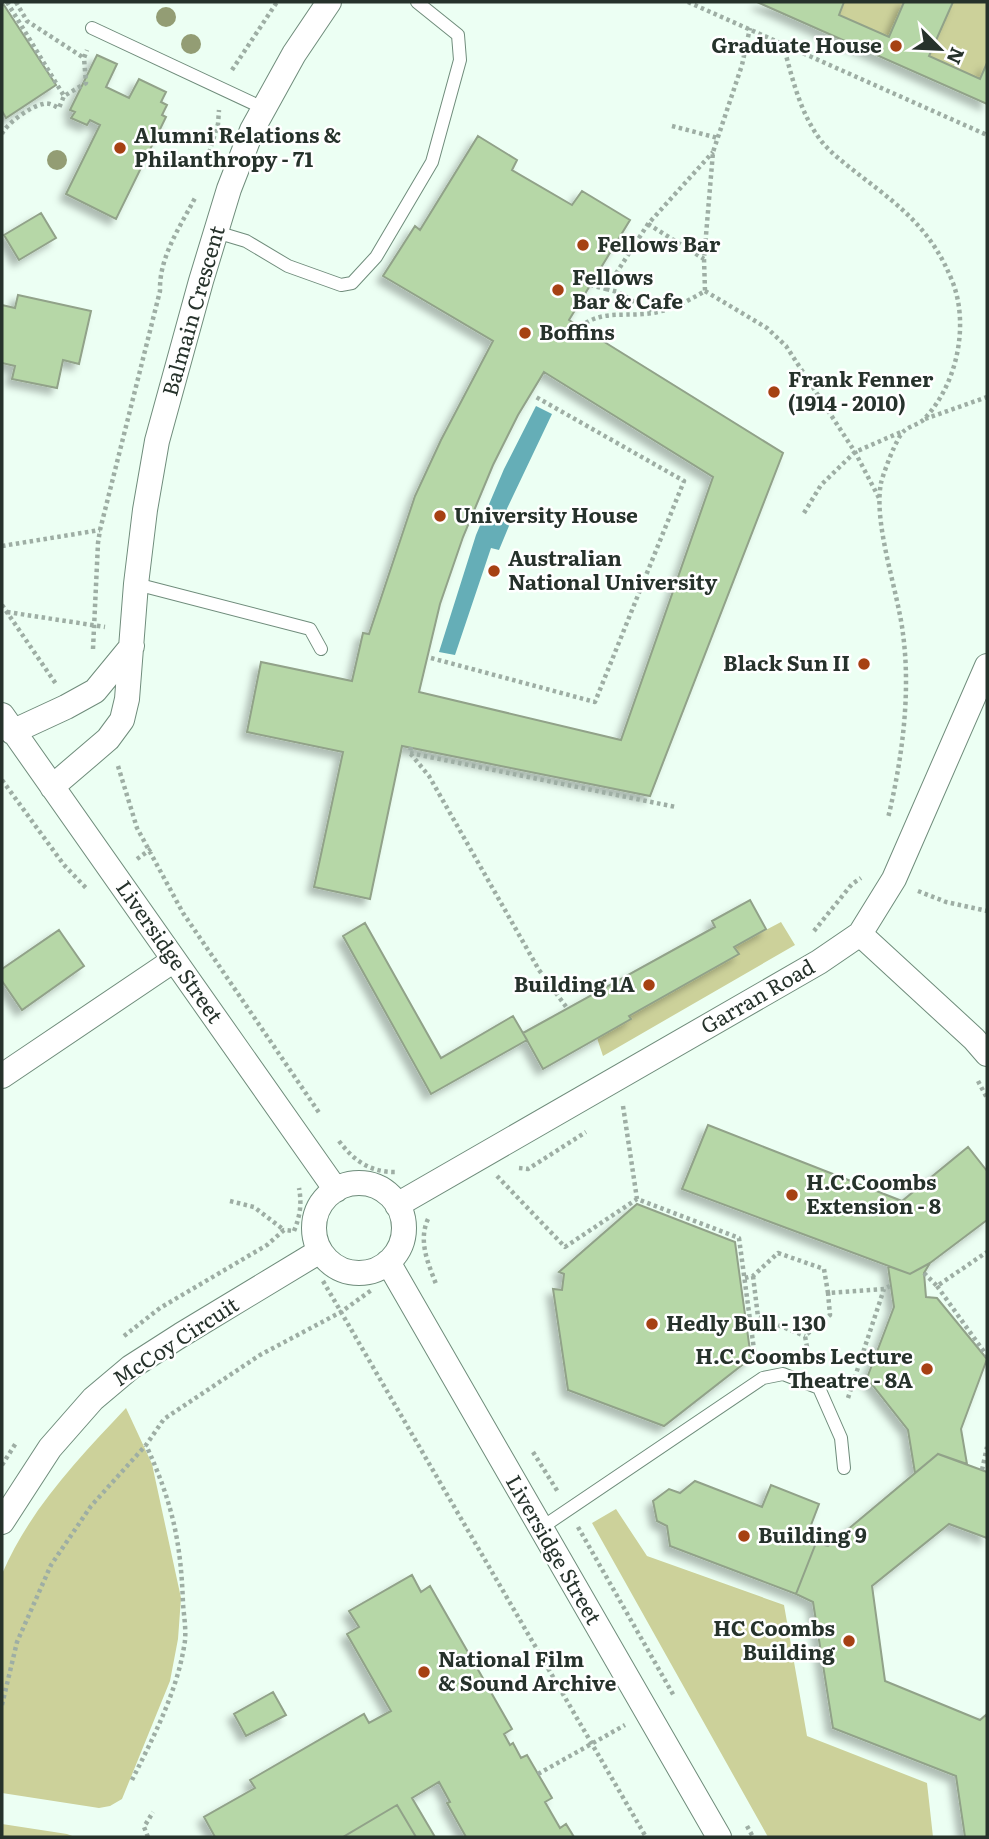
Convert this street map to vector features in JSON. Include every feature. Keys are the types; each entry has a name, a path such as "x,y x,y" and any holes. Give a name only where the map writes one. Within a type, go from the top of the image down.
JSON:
{"street":[{"name":"Balmain Crescent","path":"52,787 108,739 122,720 127,699 145,510 157,441 216,232 252,130 294,54 329,2"},
{"path":"7,723 71,704 95,691 133,638"},
{"name":"Garran Road","path":"397,1205 819,962 860,934 894,879 987,666"},
{"name":"Liversidge Street","path":"7,723 336,1189"},
{"path":"860,934 987,1054"},
{"path":"2,1076 174,960"},
{"path":"351,1184 366,1184 387,1193 397,1205 403,1235 398,1250 388,1262 373,1270 356,1273 339,1268 320,1251 315,1237 315,1221 324,1200 336,1189 351,1184"},
{"name":"McCoy Circuit","path":"2,1522 50,1448 93,1399 131,1367 320,1251"},
{"name":"Liversidge Street","path":"388,1262 719,1837"}],"lane":[{"path":"216,232 246,241 288,266 341,285 352,283 364,272 409,204 432,162 460,60 458,35 417,2"},
{"path":"92,27 263,108"},
{"path":"136,584 310,629 321,649"},
{"path":"541,1528 762,1378 783,1374 819,1388 842,1438 844,1468"}],"path":[{"path":"8,2 64,96"},
{"path":"16,2 27,21 84,58"},
{"path":"220,87 277,2"},
{"path":"688,2 987,135"},
{"path":"2,134 5,126 42,104 59,108 64,96 86,83 84,58 92,27"},
{"path":"705,290 704,259 713,152 742,65 750,28"},
{"path":"783,44 799,100 821,141 914,218 941,255 954,286 958,306 959,342 955,365 945,391 925,419"},
{"path":"672,126 718,138"},
{"path":"606,289 648,224 713,152"},
{"path":"648,224 704,259"},
{"path":"590,285 618,292 652,313"},
{"path":"580,327 590,319 615,313 652,313 681,304 705,290"},
{"path":"705,290 767,328 786,346 855,452 879,499"},
{"path":"431,658 595,702 684,481 536,397"},
{"path":"804,513 821,485 855,452 925,419 987,397"},
{"path":"886,824 901,744 906,687 903,635 879,499 881,481 902,432"},
{"path":"2,546 100,530"},
{"path":"2,605 71,704"},
{"path":"7,612 133,638"},
{"path":"567,1008 538,970 429,776 411,750 676,807"},
{"path":"117,762 137,828 183,913 321,1115"},
{"path":"2,780 64,865 92,894"},
{"path":"894,879 946,902 987,911"},
{"path":"620,1076 637,1199"},
{"path":"975,1076 987,1098"},
{"path":"612,1115 633,1100"},
{"path":"516,1167 527,1169 591,1128"},
{"path":"336,1137 356,1161 381,1172 401,1172"},
{"path":"493,1171 565,1247 637,1199"},
{"path":"294,1231 300,1217 302,1200 297,1178"},
{"path":"637,1199 739,1238 757,1355 730,1380 739,1393"},
{"path":"230,1201 254,1207 284,1230"},
{"path":"429,1217 423,1243 436,1286"},
{"path":"937,1286 987,1252"},
{"path":"746,1278 753,1276 778,1253 824,1269 830,1315 805,1336"},
{"path":"924,1273 937,1286 987,1356"},
{"path":"753,1276 758,1317 805,1336"},
{"path":"828,1293 884,1289 891,1286"},
{"path":"837,1429 884,1289"},
{"path":"2,1705 17,1642 51,1565 91,1506 146,1445 164,1419 260,1355 341,1312 646,1837"},
{"path":"796,1377 807,1347 805,1336"},
{"path":"132,1780 166,1710 185,1645 183,1581 177,1527 164,1485 146,1445"},
{"path":"982,1470 987,1447"},
{"path":"532,1450 678,1704"},
{"path":"538,1774 647,1712"},
{"path":"148,1837 144,1827 153,1812"},
{"path":"746,1825 753,1837"}],"green space":[{"path":"844,2 904,2 889,37 839,15"},
{"path":"953,2 987,2 987,63 980,79 929,56"},
{"path":"781,922 795,945 603,1056 597,1038 631,1019 629,1016 738,953 734,947"},
{"path":"126,1408 152,1464 181,1598 178,1639 170,1681 122,1799 110,1806 99,1808 2,1793 2,1574 13,1550 41,1506"},
{"path":"616,1509 647,1556 784,1605 807,1736 927,1783 933,1837 768,1837 592,1523"},
{"path":"2,1824 67,1834 75,1837 2,1837"}],"water":[{"path":"536,406 552,414 503,517 511,521 499,550 491,548 455,655 439,652 476,535 504,469"}],"building":[{"path":"2,2 56,85 6,118 2,111"},
{"name":"Graduate House","path":"757,2 844,2 839,15 889,37 904,2 953,2 929,56 980,79 987,63 987,104"},
{"name":"Alumni Relations & Philanthropy - 71","path":"97,55 117,64 106,87 129,98 139,79 166,92 161,102 167,105 162,115 166,117 116,219 66,194 100,125 90,120 87,125 71,118 75,112 70,110"},
{"name":"University House","path":"478,136 517,160 512,170 572,205 582,191 630,220 569,320 783,453 650,796 402,746 370,899 314,887 343,752 247,732 261,662 352,681 363,633 369,634 415,496 493,341 383,276 415,226 420,230","holes":["544,372 713,477 621,740 419,692 440,604 463,537 493,465 518,415"]},
{"path":"41,213 56,238 19,260 4,235"},
{"path":"18,295 91,311 79,364 63,360 57,388 12,379 15,366 2,363 2,305 15,308"},
{"name":"Building 1A","path":"750,900 766,929 734,947 739,954 629,1016 631,1019 543,1069 523,1033 715,927 712,921"},
{"path":"365,923 441,1058 513,1016 527,1040 431,1094 343,936"},
{"path":"59,930 84,966 22,1010 2,981 2,969"},
{"name":"H.C.Coombs Extension - 8","path":"708,1125 902,1201 968,1147 987,1171 987,1220 930,1263 910,1274 682,1189"},
{"name":"Hedly Bull - 130","path":"637,1204 735,1242 751,1358 664,1426 568,1390 553,1289 562,1290 564,1274 559,1272"},
{"name":"H.C.Coombs Lecture Theatre - 8A","path":"930,1263 924,1273 926,1297 937,1298 987,1359 961,1429 967,1464 938,1454 915,1473 908,1430 867,1378 894,1307 888,1266 910,1274"},
{"name":"HC Coombs Building","path":"938,1454 987,1472 987,1538 949,1524 872,1586 885,1681 980,1720 987,1714 987,1837 965,1837 956,1776 833,1728 813,1602 796,1594 816,1543 828,1546"},
{"name":"Building 9","path":"695,1481 762,1507 771,1485 819,1504 811,1525 821,1530 796,1594 670,1546 667,1526 657,1521 653,1501 669,1489 680,1493"},
{"name":"National Film & Sound Archive","path":"412,1575 421,1592 430,1586 512,1729 504,1734 510,1745 513,1743 521,1758 527,1755 552,1798 545,1802 560,1828 566,1824 574,1837 466,1837 439,1782 412,1798 435,1837 416,1837 397,1805 343,1837 215,1837 204,1817 255,1788 250,1780 364,1714 369,1723 391,1711 347,1634 359,1627 349,1611"},
{"path":"273,1692 286,1715 246,1736 234,1714"},
{"path":"397,1805 416,1837 343,1837"}],"place":[{"name":"Graduate House","path":"896,46"},
{"name":"Alumni Relations & Philanthropy - 71","path":"120,148"},
{"name":"Fellows Bar","path":"583,245"},
{"name":"Fellows Bar & Cafe","path":"558,290"},
{"name":"Boffins","path":"525,333"},
{"name":"Frank Fenner (1914 - 2010)","path":"774,392"},
{"name":"University House","path":"440,516"},
{"name":"Australian National University","path":"494,571"},
{"name":"Black Sun II","path":"864,664"},
{"name":"Building 1A","path":"649,985"},
{"name":"H.C.Coombs Extension - 8","path":"792,1195"},
{"name":"Hedly Bull - 130","path":"652,1324"},
{"name":"H.C.Coombs Lecture Theatre - 8A","path":"927,1369"},
{"name":"Building 9","path":"744,1536"},
{"name":"HC Coombs Building","path":"849,1641"},
{"name":"National Film & Sound Archive","path":"424,1672"}]}
